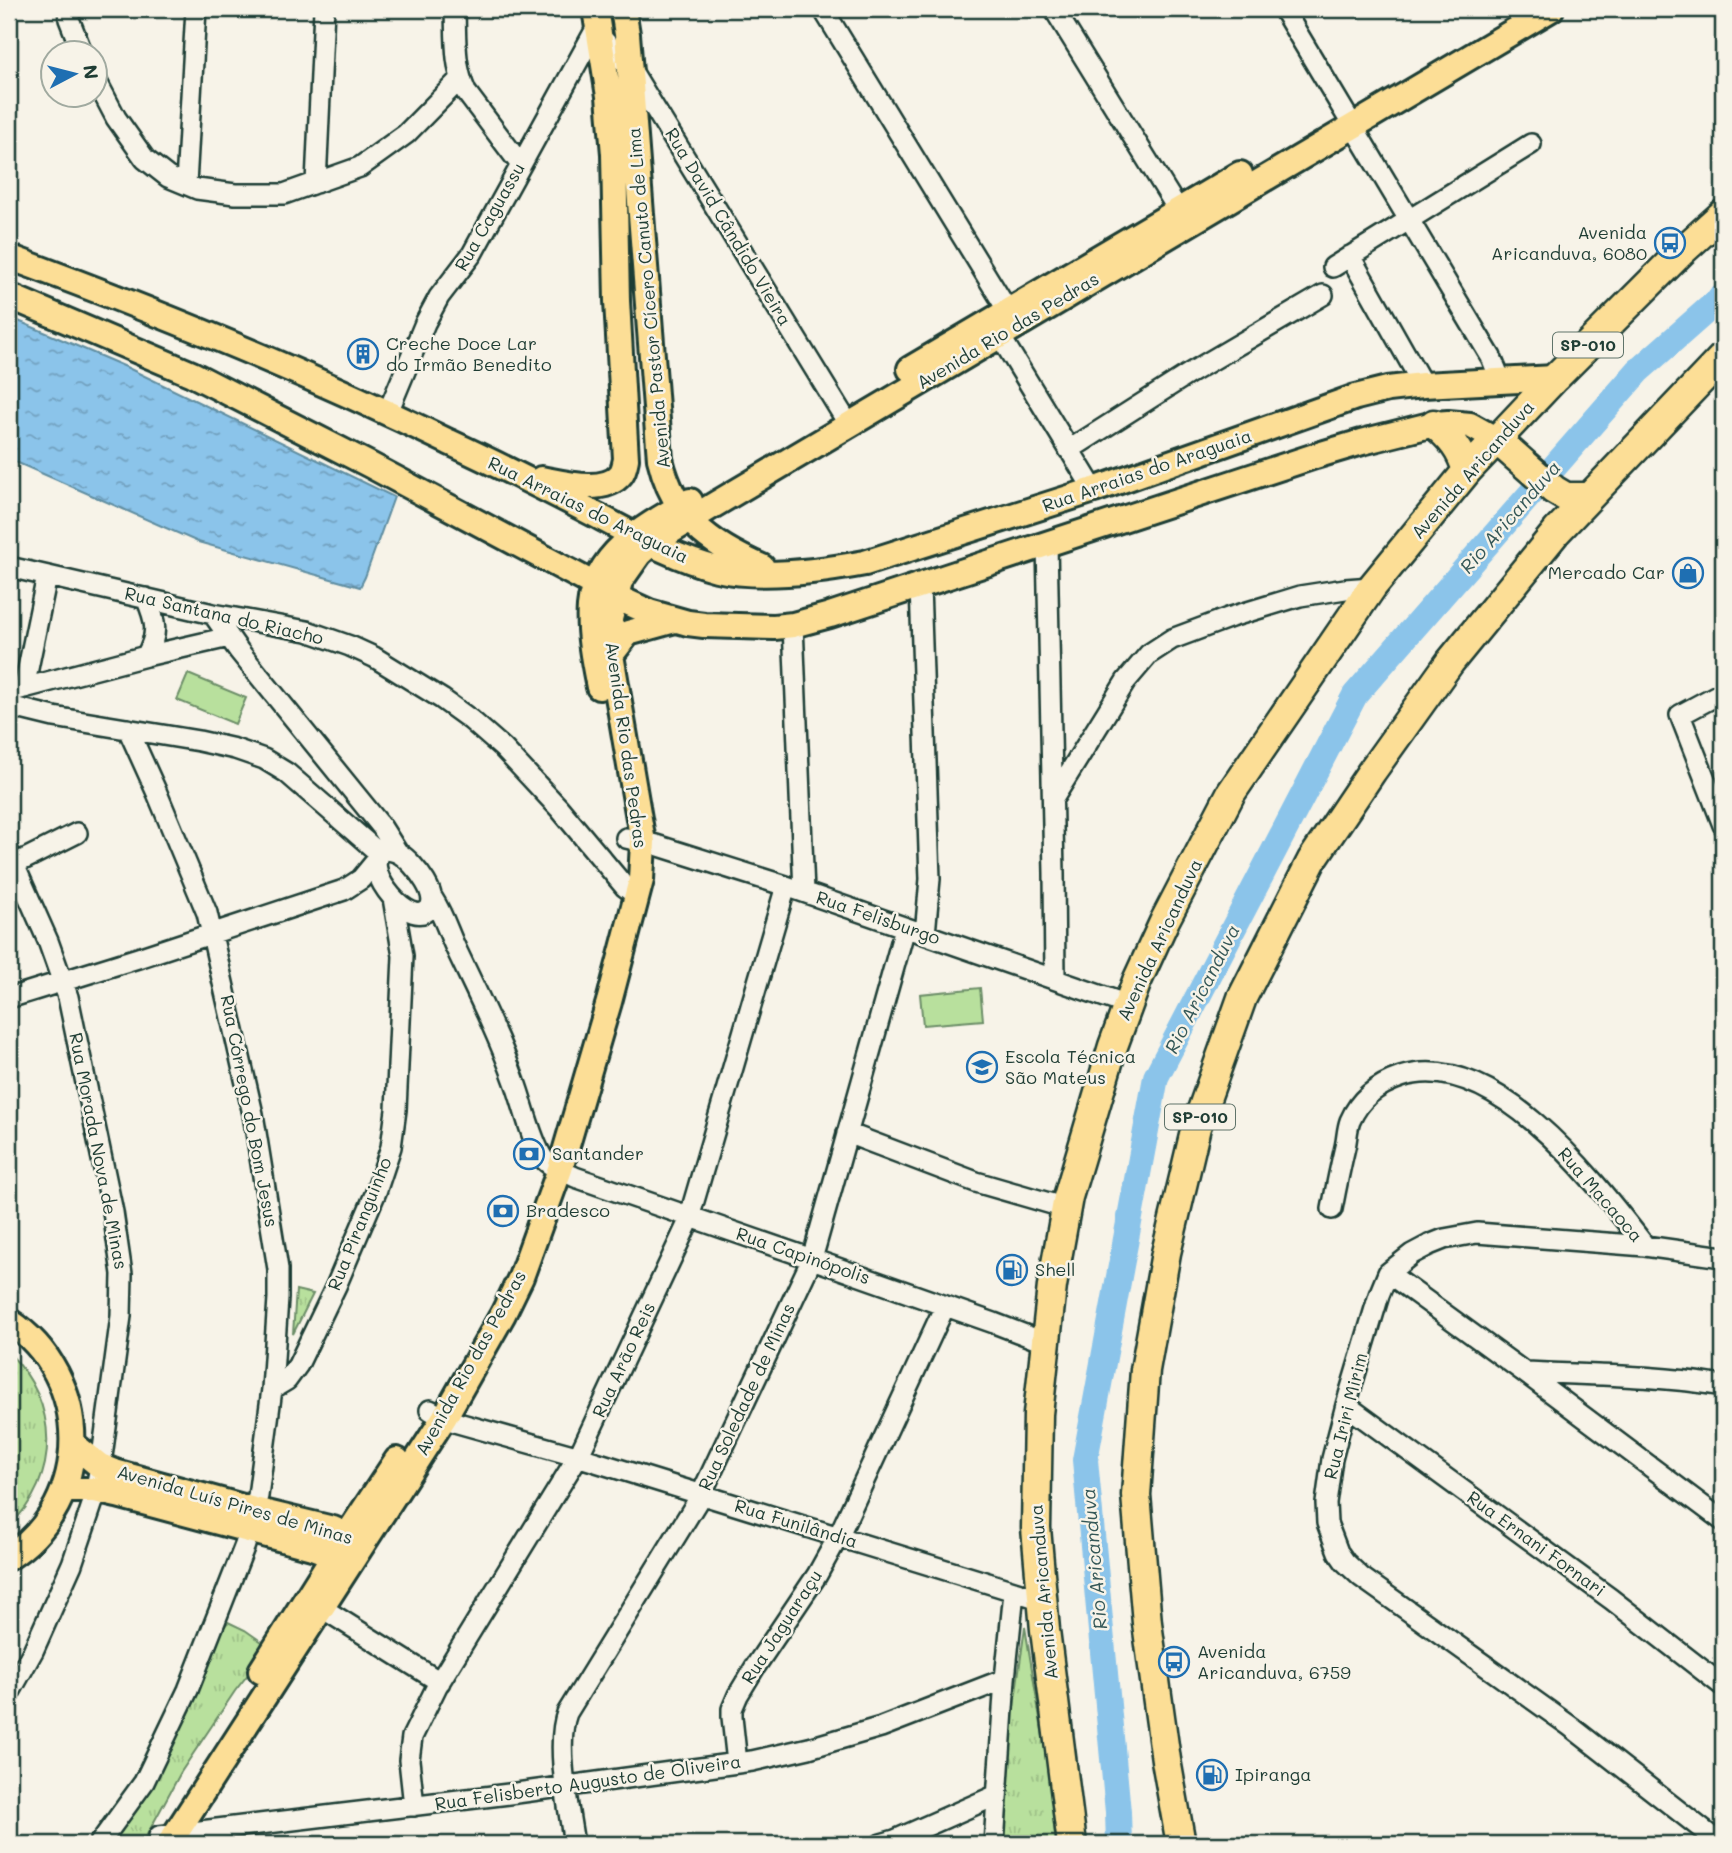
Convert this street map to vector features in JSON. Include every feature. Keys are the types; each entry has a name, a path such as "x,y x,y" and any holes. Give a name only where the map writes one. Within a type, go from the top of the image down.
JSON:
{"highway":[{"name":"Avenida Aricanduva","path":"1072,1844 1036,1528 1038,1414 1052,1286 1066,1208 1093,1108 1128,1005 1165,920 1231,793 1372,587 1467,471 1507,449 1555,378 1681,252 1723,214"},
{"name":"SP-010","path":"1181,1844 1147,1623 1136,1495 1145,1370 1166,1254 1196,1127 1242,998 1312,860 1450,662 1588,497 1723,357"},
{"path":"1434,424 1455,443 1467,471"},
{"path":"1507,449 1554,490 1566,497 1588,497"}],"main road":[{"name":"Avenida Pastor Cícero Canuto de Lima","path":"623,9 630,68 660,459 664,479 684,513 729,553 775,573"},
{"name":"Avenida Rio das Pedras","path":"165,1840 181,1794 349,1549 503,1314 521,1277 554,1166 613,989 631,892 641,880 611,655 610,619 600,572 621,547 642,539 844,418 1008,311 1183,217 1350,119 1520,13 1551,9"},
{"name":"Avenida Pastor Cícero Canuto de Lima","path":"510,471 588,486 613,482 624,470 626,450 617,301 614,154 597,23"},
{"name":"Avenida Rio das Pedras","path":"844,418 1000,336 1183,217"},
{"name":"Rua Arraias do Araguaia","path":"9,257 100,290 388,412 642,539 693,562 721,570 775,573 834,569 865,563 1094,490 1356,397 1388,389 1555,378"},
{"name":"Rua Arraias do Araguaia","path":"9,296 192,374 649,612 704,625 793,625 864,605 1315,456 1434,424 1470,425 1507,449"},
{"path":"626,450 637,465 649,466 660,459"},
{"name":"Avenida Rio das Pedras","path":"605,591 590,607 591,637 635,840"},
{"path":"611,655 628,633 675,620"},
{"path":"9,1321 32,1340 55,1370 69,1406 73,1444 64,1490 52,1513 37,1534 9,1557"},
{"name":"Avenida Luís Pires de Minas","path":"73,1444 100,1465 115,1472 252,1520 312,1547 349,1549"},
{"name":"Avenida Luís Pires de Minas","path":"64,1490 95,1490 252,1520"},
{"name":"Avenida Rio das Pedras","path":"165,1840 322,1608 349,1549"}],"street":[{"path":"68,9 76,38"},
{"path":"186,184 196,9"},
{"path":"316,183 324,9"},
{"path":"455,9 460,79 466,92 521,165"},
{"path":"824,9 1008,311"},
{"path":"1054,9 1183,217"},
{"path":"1283,9 1492,357 1501,381"},
{"name":"Rua David Cândido Vieira","path":"597,23 630,68 844,418"},
{"name":"Rua Caguassu","path":"388,412 439,297 472,254 597,23"},
{"path":"108,103 145,159 168,177 197,189 235,194 284,194 360,167 406,134 460,79"},
{"path":"1333,267 1531,144"},
{"path":"1350,256 1423,385"},
{"path":"1069,450 1190,373 1323,295"},
{"path":"1000,336 1094,490"},
{"path":"1047,544 1055,979"},
{"name":"Rua Santana do Riacho","path":"9,567 214,614 307,631 373,657 442,699 503,748 631,892"},
{"path":"47,576 17,690 229,637"},
{"path":"920,586 930,879 925,934"},
{"path":"1053,799 1126,681 1149,654 1172,639 1300,596 1372,587"},
{"path":"146,598 155,628 154,643 146,656"},
{"path":"214,614 247,662 381,826 384,856"},
{"name":"Rua Arão Reis","path":"414,1806 409,1760 412,1737 440,1682 578,1456 690,1217 795,889 793,625"},
{"path":"1723,692 1680,715 1723,825"},
{"path":"9,706 54,717 199,741 264,758 286,773 384,856 407,859 431,892 425,909"},
{"name":"Rua Córrego do Bom Jesus","path":"99,1844 144,1782 188,1690 245,1545 258,1496 272,1389 278,1298 278,1269 253,1114 207,913 128,729"},
{"path":"12,858 77,833"},
{"name":"Rua Felisburgo","path":"635,840 795,889 1128,1005"},
{"path":"9,998 344,890 384,856"},
{"name":"Rua Piranguinho","path":"384,856 379,878 391,895 403,956"},
{"name":"Rua Morada Nova de Minas","path":"9,1694 33,1651 72,1564 93,1502 121,1317 122,1275 113,1212 64,981 12,858"},
{"path":"344,890 391,895 407,911 425,909"},
{"path":"425,909 455,948 495,1032 537,1144 544,1159 554,1166"},
{"name":"Rua Piranguinho","path":"272,1389 287,1380 299,1365 376,1192 388,1154 396,1110 403,956 409,932 425,909"},
{"name":"Rua Soledade de Minas","path":"574,1844 562,1731 567,1713 701,1494 812,1259 905,928"},
{"name":"Rua Macaoca","path":"1332,1209 1350,1121 1362,1102 1375,1088 1405,1076 1443,1075 1485,1088 1521,1112 1576,1161 1645,1246"},
{"path":"847,1133 976,1182 1066,1208"},
{"name":"Rua Capinópolis","path":"554,1166 575,1177 1046,1343"},
{"path":"1723,1257 1645,1246 1477,1233 1444,1239 1429,1245 1412,1254 1388,1273 1723,1521"},
{"name":"Rua Iriri Mirim","path":"1388,1273 1379,1295 1332,1459 1326,1503 1327,1523 1338,1552 1361,1577 1570,1726 1721,1844"},
{"name":"Rua Jaguaraçu","path":"737,1763 732,1709 738,1695 817,1575 838,1537 945,1306"},
{"path":"1524,1372 1651,1379 1723,1387"},
{"name":"Rua Ernani Fornari","path":"1346,1405 1611,1599 1723,1686"},
{"name":"Rua Funilândia","path":"437,1414 1043,1600"},
{"path":"994,1844 1014,1592"},
{"path":"322,1608 440,1682"},
{"name":"Rua Felisberto Augusto de Oliveira","path":"165,1840 737,1763 808,1748 881,1727 1005,1679"},
{"path":"881,1844 997,1795"}],"green space":[{"path":"188,674 246,698 235,724 177,700"},
{"path":"980,988 983,1020 923,1025 920,994"},
{"path":"296,1290 313,1294 293,1334"},
{"path":"9,1353 37,1394 45,1417 47,1440 45,1463 38,1486 26,1507 9,1526"},
{"path":"228,1622 262,1642 261,1652 253,1668 181,1772 142,1844 104,1844 218,1635"},
{"path":"1025,1627 1048,1767 1056,1844 1003,1844 1012,1721"}],"water":[{"path":"9,317 126,367 394,497 360,587 198,542 9,459"}],"waterway":[{"name":"Rio Aricanduva","path":"1119,1844 1085,1460 1156,1077 1355,695 1638,371 1723,296"}],"place":[{"name":"Avenida Aricanduva, 6080","path":"1670,243"},
{"name":"Creche Doce Lar do Irmão Benedito","path":"363,354"},
{"name":"Mercado Car","path":"1688,573"},
{"name":"Escola Técnica São Mateus","path":"982,1067"},
{"name":"Santander","path":"529,1154"},
{"name":"Bradesco","path":"503,1211"},
{"name":"Shell","path":"1012,1270"},
{"name":"Avenida Aricanduva, 6759","path":"1174,1662"},
{"name":"Ipiranga","path":"1212,1775"}]}
